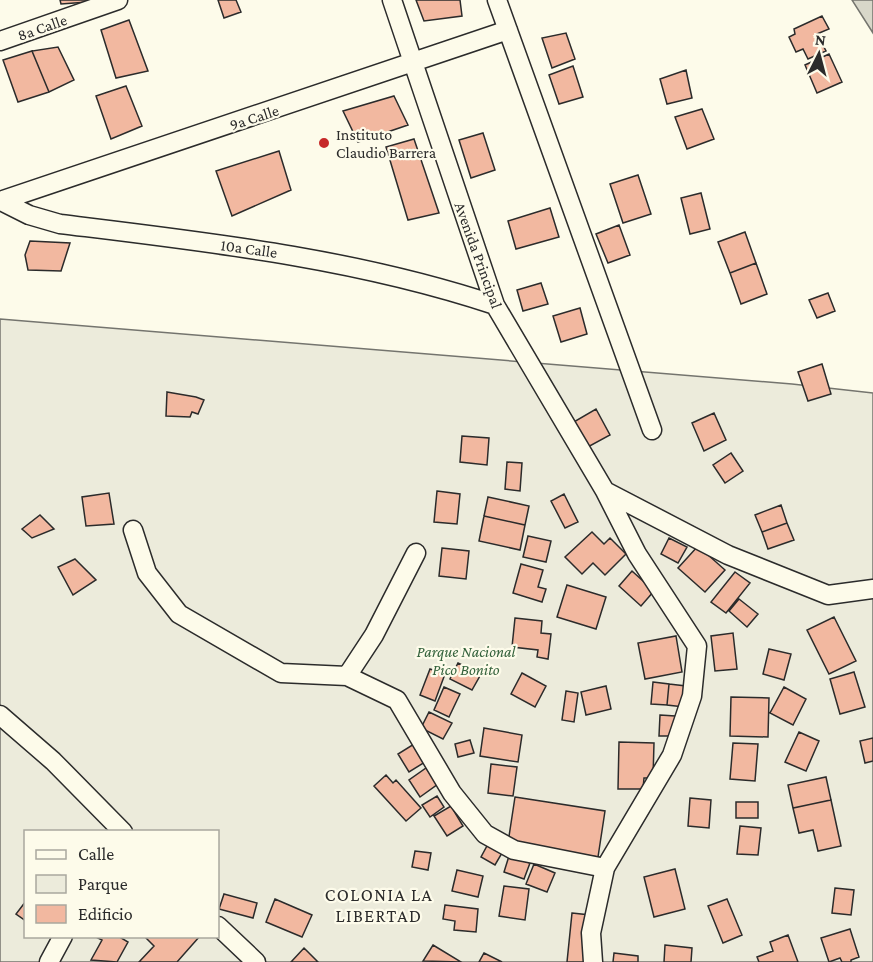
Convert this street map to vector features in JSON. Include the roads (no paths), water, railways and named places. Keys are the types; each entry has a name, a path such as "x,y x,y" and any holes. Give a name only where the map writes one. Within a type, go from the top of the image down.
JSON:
{"street":[{"name":"8a Calle","path":"0,41 118,0"},
{"name":"Avenida Principal","path":"392,0 495,305 605,491 637,554 697,646 692,696 672,754 605,868 591,933 593,962"},
{"path":"497,0 652,430"},
{"name":"9a Calle","path":"1,201 508,30"},
{"name":"10a Calle","path":"1,201 29,215 60,224 275,251 445,288 495,305"},
{"path":"605,491 728,555 828,595 873,589"},
{"path":"133,530 147,573 179,614 281,673 347,676 397,700 452,793 485,834 514,850 605,868"},
{"path":"347,676 374,635 416,553"},
{"path":"0,715 53,761 122,830"},
{"path":"219,927 256,962"},
{"path":"49,962 62,938"}],"place":[{"name":"Instituto Claudio Barrera","path":"324,143"}],"district":[{"name":"COLONIA LA LIBERTAD","path":"379,905"}],"park label":[{"name":"Parque Nacional Pico Bonito","path":"466,660"}]}
